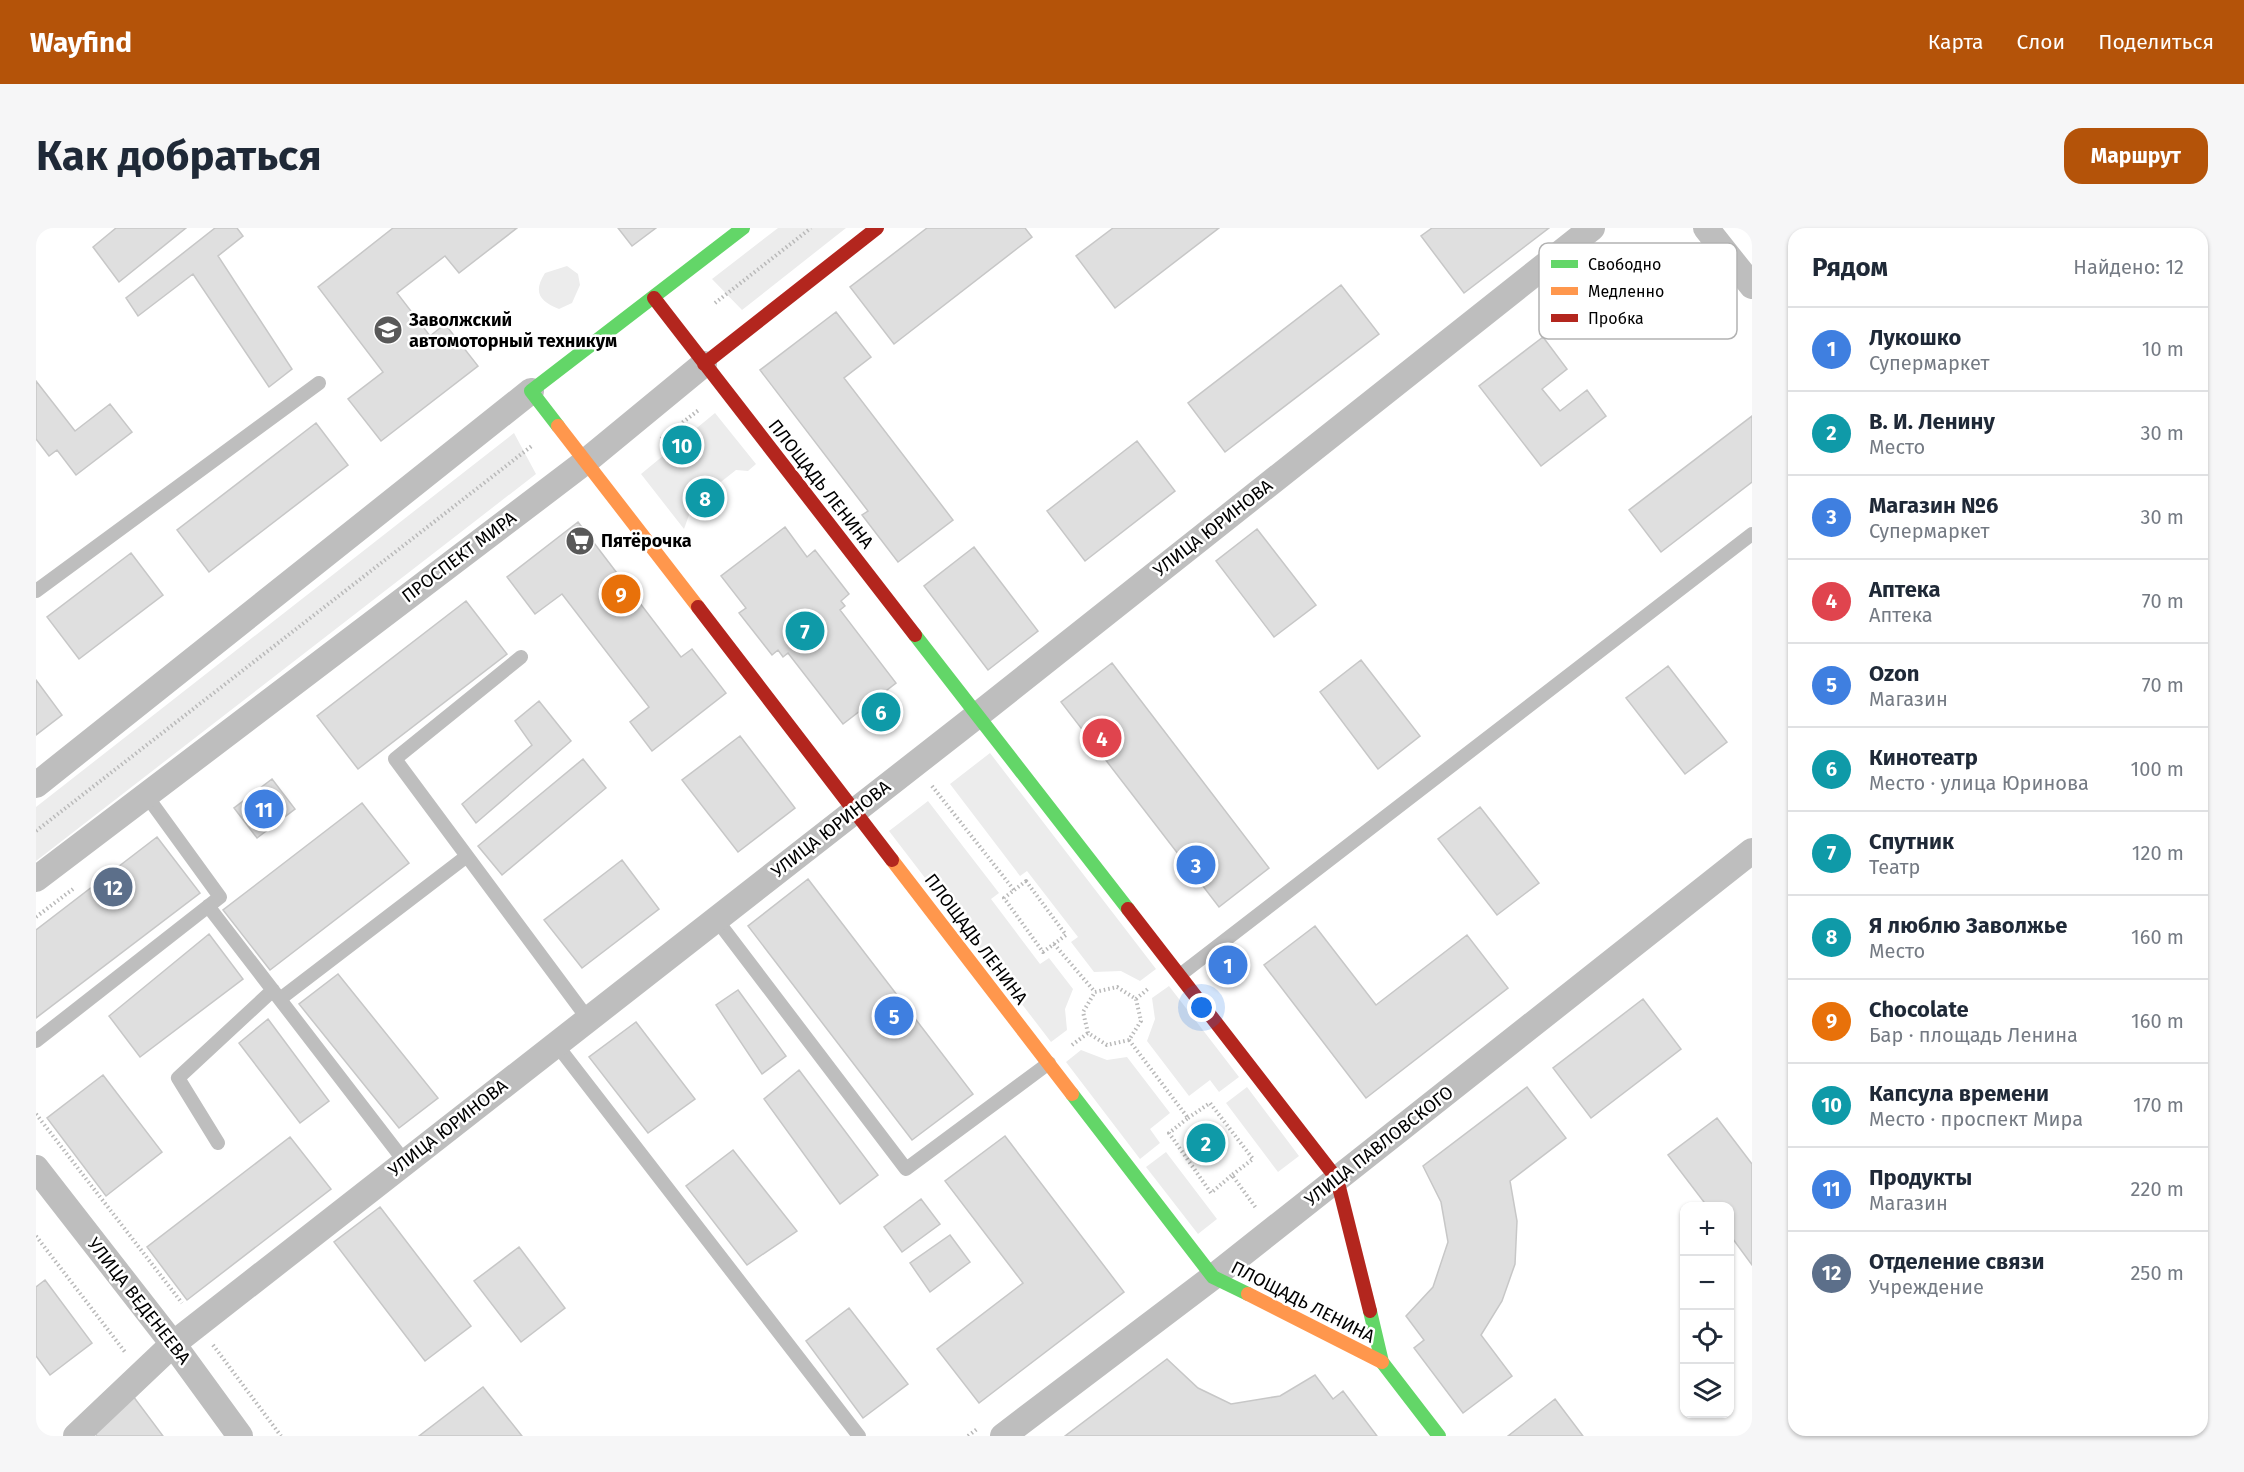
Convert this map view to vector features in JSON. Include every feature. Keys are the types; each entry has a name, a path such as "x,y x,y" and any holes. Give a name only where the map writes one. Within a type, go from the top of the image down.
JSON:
{"street":[{"path":"36,785 531,391 743,228"},
{"name":"ПРОСПЕКТ МИРА","path":"36,879 585,462 704,364 877,228"},
{"name":"УЛИЦА ЮРИНОВА","path":"1573,243 1592,228"},
{"path":"1707,228 1719,243"},
{"path":"1737,267 1752,286"},
{"name":"УЛИЦА ЮРИНОВА","path":"76,1436 173,1344 198,1324 979,714 1539,270"},
{"name":"ПЛОЩАДЬ ЛЕНИНА","path":"654,298 979,714 1337,1179 1382,1362"},
{"name":"ПЛОЩАДЬ ЛЕНИНА","path":"531,391 1213,1277 1382,1362"},
{"name":"УЛИЦА ПАВЛОВСКОГО","path":"1003,1436 1213,1277 1752,851"},
{"name":"УЛИЦА ВЕДЕНЕЕВА","path":"36,1168 173,1344 240,1436"},
{"path":"1382,1362 1438,1436"}],"lane":[{"path":"36,591 319,383"},
{"path":"1180,975 1752,534"},
{"path":"521,657 395,759 588,1019"},
{"path":"36,1041 220,897 146,795"},
{"path":"218,1143 178,1077 276,994 467,856"},
{"path":"208,906 405,1162"},
{"path":"716,919 906,1168 1049,1063"},
{"path":"556,1044 859,1436"}],"path":[{"path":"715,303 811,228"},
{"path":"36,831 557,426"},
{"path":"915,764 1014,890"},
{"path":"1026,881 1066,936 1043,952 1004,898 1014,890 1026,881"},
{"path":"1054,944 1095,992"},
{"path":"1117,987 1136,999 1141,1021 1129,1040 1107,1045 1088,1033 1083,1012 1095,992 1117,987"},
{"path":"1129,1040 1188,1118"},
{"path":"1210,1103 1253,1159 1232,1175 1211,1192 1169,1133 1210,1103"},
{"path":"36,1113 281,1436"},
{"path":"1232,1175 1272,1230"},
{"path":"36,1236 141,1374"}],"shaded area":[{"path":"778,228 846,228 742,310 712,279"},
{"path":"567,266 578,274 580,285 572,303 559,309 543,299 539,286 545,273"},
{"path":"715,413 756,464 748,471 736,470 693,504 684,529 641,474"},
{"path":"514,433 536,474 36,861 36,807"},
{"path":"990,753 1156,969 1140,981 1121,971 1094,972 1071,942 1078,937 1027,871 1020,876 950,784"},
{"path":"928,801 999,893 991,899 1040,964 1049,958 1073,989 1065,1009 1067,1030 1051,1042 889,831"},
{"path":"1169,986 1239,1077 1219,1092 1210,1080 1189,1096 1147,1041 1155,1019 1152,998"},
{"path":"1081,1050 1107,1060 1127,1057 1170,1113 1150,1129 1160,1143 1140,1159 1066,1062"},
{"path":"1247,1087 1299,1156 1278,1172 1226,1103"},
{"path":"1166,1152 1217,1219 1198,1234 1146,1167"}],"building":[{"path":"116,228 186,228 119,282 93,247"},
{"path":"215,228 237,228 243,236 218,256 292,369 269,387 193,274 138,316 126,298"},
{"name":"Заволжский автомоторный техникум","path":"393,228 517,228 459,273 445,256 397,293 430,336 445,324 478,366 381,441 348,399 383,372 318,287"},
{"path":"618,228 656,228 632,246"},
{"path":"927,228 1025,228 1032,237 894,344 850,287"},
{"path":"1113,228 1219,228 1115,308 1076,256"},
{"path":"1432,228 1549,228 1464,293 1421,236"},
{"path":"1341,285 1379,334 1225,452 1188,403"},
{"path":"836,312 871,357 844,378 953,520 898,562 862,515 868,511 760,370"},
{"path":"1540,339 1544,339 1567,369 1542,389 1560,411 1587,390 1606,416 1541,466 1479,386"},
{"path":"36,381 75,431 110,404 132,432 76,475 57,450 49,456 36,439"},
{"path":"1752,416 1752,482 1661,552 1629,510"},
{"path":"316,423 348,465 209,572 177,530"},
{"path":"1137,441 1175,491 1085,561 1047,511"},
{"path":"578,522 681,657 692,649 726,693 652,751 630,722 649,707 562,594 535,614 507,577"},
{"path":"785,527 807,557 815,550 849,594 841,601 845,606 840,610 896,683 843,724 788,653 783,657 778,650 772,655 739,613 746,608 721,576"},
{"path":"1257,529 1316,605 1274,637 1216,561"},
{"path":"974,547 1038,631 988,670 924,586"},
{"path":"131,553 163,595 79,659 47,617"},
{"path":"466,601 507,654 358,769 317,716"},
{"path":"1361,660 1420,736 1378,769 1320,692"},
{"path":"1112,663 1269,868 1219,907 1061,702"},
{"path":"1668,666 1727,742 1685,774 1626,698"},
{"path":"36,680 62,715 36,735"},
{"path":"539,701 571,741 476,823 462,804 532,745 515,721"},
{"path":"740,736 795,808 738,852 682,780"},
{"path":"583,759 606,788 502,875 478,846"},
{"path":"272,779 295,809 257,838 234,808"},
{"path":"362,803 409,863 270,970 223,910"},
{"path":"1480,807 1539,883 1497,915 1438,839"},
{"path":"157,837 200,893 36,1018 36,930"},
{"path":"622,860 659,909 582,968 544,920"},
{"path":"808,879 973,1094 912,1140 748,926"},
{"path":"1315,926 1376,1005 1467,935 1508,988 1366,1098 1264,965"},
{"path":"209,934 243,979 140,1057 109,1016"},
{"path":"1231,947 1246,966 1225,983 1210,964"},
{"path":"338,974 438,1098 399,1128 299,1004"},
{"path":"738,990 786,1056 762,1074 716,1005"},
{"path":"1643,999 1681,1049 1591,1118 1553,1068"},
{"path":"268,1019 329,1101 300,1123 239,1043"},
{"path":"636,1022 695,1099 648,1133 589,1057"},
{"path":"799,1070 878,1175 840,1204 764,1099"},
{"path":"103,1075 162,1152 106,1196 47,1118"},
{"path":"1527,1087 1566,1138 1510,1181 1517,1221 1515,1264 1502,1301 1481,1335 1512,1376 1463,1413 1414,1348 1424,1340 1406,1316 1433,1287 1448,1242 1441,1202 1423,1166"},
{"path":"1717,1118 1752,1164 1752,1265 1734,1240 1734,1202 1704,1202 1668,1155"},
{"path":"1005,1136 1124,1292 979,1403 937,1349 1023,1283 945,1181"},
{"path":"290,1137 331,1189 187,1300 147,1247"},
{"path":"733,1150 797,1231 747,1265 686,1186"},
{"path":"921,1199 940,1224 902,1252 884,1227"},
{"path":"380,1207 471,1326 425,1361 334,1242"},
{"path":"950,1235 970,1262 930,1292 910,1263"},
{"path":"519,1247 565,1308 521,1342 474,1281"},
{"path":"45,1280 92,1343 50,1375 36,1356 36,1287"},
{"path":"849,1308 908,1384 863,1418 806,1341"},
{"path":"1167,1359 1198,1388 1231,1404 1280,1396 1315,1375 1333,1399 1343,1391 1377,1436 1065,1436"},
{"path":"483,1387 522,1436 419,1436"},
{"path":"133,1396 163,1436 97,1436 91,1428"},
{"path":"1555,1399 1583,1436 1508,1436"}],"traffic: fast":[{"path":"558,426 531,391 743,228"},
{"path":"915,635 1128,909"},
{"path":"1072,1094 1213,1277 1248,1294"},
{"path":"1370,1311 1382,1362 1439,1436"}],"traffic: slow":[{"path":"558,426 698,607"},
{"path":"892,860 1072,1094"},
{"path":"1248,1294 1382,1362"}],"traffic: jam":[{"path":"704,364 877,228"},
{"path":"654,298 915,635"},
{"path":"698,607 892,860"},
{"path":"1128,909 1337,1179 1370,1311"}],"place":[{"name":"Заволжский автомоторный техникум","path":"388,330"},
{"name":"Капсула времени","path":"682,445"},
{"name":"Я люблю Заволжье","path":"705,498"},
{"name":"Пятёрочка","path":"580,541"},
{"name":"Chocolate","path":"621,594"},
{"name":"Спутник","path":"805,631"},
{"name":"Кинотеатр","path":"881,712"},
{"name":"Аптека","path":"1102,738"},
{"name":"Продукты","path":"264,809"},
{"name":"Магазин №6","path":"1196,865"},
{"name":"Отделение связи","path":"113,887"},
{"name":"Лукошко","path":"1228,965"},
{"name":"Ozon","path":"894,1016"},
{"name":"В. И. Ленину","path":"1206,1143"}]}
